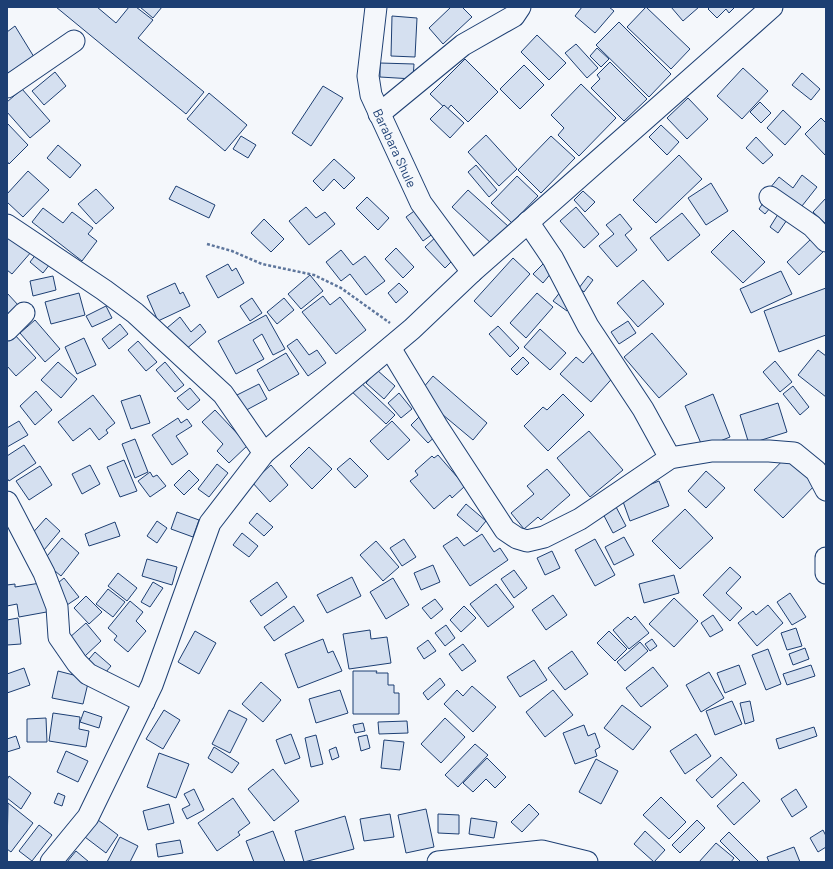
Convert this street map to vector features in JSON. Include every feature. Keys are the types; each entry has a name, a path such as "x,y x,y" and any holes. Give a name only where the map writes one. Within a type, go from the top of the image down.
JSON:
{"street":[{"name":"Barabara Shule","path":"376,7 368,76 371,95 421,202 472,272"},
{"path":"379,114 463,45 514,16 520,7"},
{"path":"50,862 88,817 144,702 152,685 210,523 264,453 397,341 528,222 772,7"},
{"path":"7,87 74,41"},
{"path":"770,197 812,226 826,241"},
{"path":"528,222 553,259 588,326 643,409 670,458"},
{"path":"7,225 104,290 135,313 223,394 264,453"},
{"path":"7,330 24,313"},
{"path":"397,341 437,426 505,530 516,538 527,541 544,537 580,519 670,458 712,451 769,451 794,453 816,471 826,490"},
{"path":"7,502 44,573 57,607 59,637 77,663 88,674 144,702"},
{"path":"826,558 826,573"},
{"path":"438,862 542,851 587,862"}],"path":[{"path":"207,244 232,251 262,264 321,278 341,288 397,341"}],"building":[{"path":"56,7 97,7 116,23 129,7 136,7 153,20 138,38 204,92 186,114"},
{"path":"140,7 162,7 153,18"},
{"path":"451,7 462,7 472,17 443,44 429,28"},
{"path":"582,7 609,7 614,11 595,33 575,16"},
{"path":"646,7 690,49 671,69 627,27"},
{"path":"671,7 699,7 683,21"},
{"path":"710,7 735,7 729,13 726,9 717,18 708,9"},
{"path":"392,16 417,18 415,57 391,56"},
{"path":"619,22 671,74 649,97 596,45"},
{"path":"15,26 34,57 7,74 7,32"},
{"path":"537,35 566,63 549,80 521,52"},
{"path":"576,44 598,68 587,78 565,53"},
{"path":"597,48 609,59 601,67 590,56"},
{"path":"465,59 498,92 468,122 451,105 447,110 430,94"},
{"path":"610,62 647,99 624,121 591,88 600,79 597,75"},
{"path":"380,63 414,64 413,79 380,77"},
{"path":"524,65 544,85 520,109 500,89"},
{"path":"743,68 768,91 742,119 717,96"},
{"path":"55,72 66,86 44,105 32,91"},
{"path":"802,73 820,89 811,100 792,85"},
{"path":"581,84 616,118 579,156 558,135 564,128 551,115"},
{"path":"323,86 343,98 311,146 292,133"},
{"path":"22,89 50,121 30,138 7,112 7,102"},
{"path":"209,93 247,125 225,151 187,119"},
{"path":"688,98 708,119 687,139 667,118"},
{"path":"760,102 771,113 761,123 750,112"},
{"path":"444,105 464,123 450,138 430,119"},
{"path":"783,110 801,127 785,145 767,128"},
{"path":"821,118 826,123 826,156 805,134"},
{"path":"7,123 28,145 9,164 7,161"},
{"path":"661,125 679,142 667,155 649,137"},
{"path":"486,135 517,169 499,186 468,152"},
{"path":"241,136 256,145 248,158 233,149"},
{"path":"551,136 575,158 541,193 518,170"},
{"path":"756,137 773,155 763,164 746,148"},
{"path":"58,145 81,165 70,178 47,158"},
{"path":"679,155 702,179 656,223 633,200"},
{"path":"334,159 355,178 344,189 334,179 323,191 313,181"},
{"path":"476,165 497,190 489,197 468,172"},
{"path":"28,171 49,190 23,217 7,202 7,194"},
{"path":"802,175 817,187 798,211 770,188 779,177 793,188"},
{"path":"517,176 538,196 512,223 491,203"},
{"path":"711,183 728,211 706,225 688,198"},
{"path":"176,186 215,205 209,218 169,199"},
{"path":"96,189 114,208 96,224 78,204"},
{"path":"468,190 509,227 493,245 452,207"},
{"path":"583,191 595,202 585,212 574,200"},
{"path":"367,197 389,218 378,230 356,208"},
{"path":"826,198 826,224 813,212"},
{"path":"763,203 770,208 765,214 759,209"},
{"path":"306,207 316,218 325,212 335,224 309,245 289,221"},
{"path":"576,207 599,234 584,248 560,221"},
{"path":"43,208 63,223 72,212 93,228 88,234 97,241 82,261 32,222"},
{"path":"417,209 434,233 423,241 406,217"},
{"path":"780,211 789,217 778,233 770,227"},
{"path":"682,213 700,235 668,261 650,238"},
{"path":"620,214 632,229 625,235 637,250 617,267 599,246 614,234 606,225"},
{"path":"264,219 284,239 271,252 251,233"},
{"path":"733,230 765,262 743,283 711,252"},
{"path":"7,232 32,251 12,274 7,270"},
{"path":"437,236 456,257 445,268 425,247"},
{"path":"812,238 824,251 799,275 787,262"},
{"path":"396,248 414,267 403,278 385,259"},
{"path":"341,250 353,265 365,256 385,281 366,295 350,274 341,281 326,262"},
{"path":"37,253 50,264 43,273 30,262"},
{"path":"513,258 530,274 491,317 474,301"},
{"path":"228,264 232,271 236,268 244,283 218,298 206,276"},
{"path":"543,264 552,272 543,283 533,274"},
{"path":"781,271 792,294 751,313 740,289"},
{"path":"310,275 323,291 301,309 288,294"},
{"path":"53,276 56,290 33,296 30,281"},
{"path":"588,276 593,280 584,292 579,288"},
{"path":"643,280 664,304 638,327 617,303"},
{"path":"175,283 180,294 183,292 190,306 158,321 147,296"},
{"path":"399,283 408,292 396,303 388,293"},
{"path":"826,288 826,335 779,352 764,311"},
{"path":"561,291 574,301 567,311 553,301"},
{"path":"7,293 19,306 10,315 7,312"},
{"path":"79,293 85,315 51,324 45,302"},
{"path":"537,293 553,307 526,338 510,323"},
{"path":"323,296 330,305 340,297 366,330 336,354 302,312"},
{"path":"252,298 262,313 250,321 240,306"},
{"path":"284,298 294,310 277,324 267,312"},
{"path":"106,306 112,318 92,327 86,316"},
{"path":"266,315 285,349 273,355 262,334 253,340 264,359 236,374 218,341"},
{"path":"180,317 191,332 200,324 206,332 185,350 167,328"},
{"path":"35,320 60,349 45,362 20,333"},
{"path":"628,321 636,333 619,344 611,332"},
{"path":"120,324 128,334 109,349 102,339"},
{"path":"498,326 519,348 510,357 489,334"},
{"path":"540,329 566,353 550,370 524,347"},
{"path":"652,333 687,374 659,398 624,357"},
{"path":"14,334 36,358 16,376 7,366 7,340"},
{"path":"84,338 96,365 77,374 65,347"},
{"path":"297,339 309,355 317,350 326,363 308,376 287,346"},
{"path":"138,341 157,362 146,371 128,350"},
{"path":"818,350 826,356 826,397 798,375"},
{"path":"593,352 617,373 591,402 560,374 576,357 583,363"},
{"path":"286,353 299,374 269,391 257,370"},
{"path":"523,357 529,363 517,375 511,369"},
{"path":"775,361 792,382 780,392 763,372"},
{"path":"58,362 77,379 61,398 41,380"},
{"path":"165,362 184,385 175,392 156,370"},
{"path":"377,370 395,386 384,399 366,383"},
{"path":"433,376 487,423 473,440 418,394"},
{"path":"357,379 395,415 386,424 348,388"},
{"path":"259,384 267,399 239,414 231,398"},
{"path":"793,386 809,407 800,415 783,394"},
{"path":"190,388 200,400 188,410 177,398"},
{"path":"36,391 52,410 35,425 20,406"},
{"path":"399,393 412,409 401,418 388,403"},
{"path":"563,394 584,415 548,451 524,426 543,407 547,410"},
{"path":"713,394 730,437 703,448 685,406"},
{"path":"93,395 115,423 106,430 108,433 99,440 90,428 73,441 58,422"},
{"path":"140,395 150,423 131,429 121,401"},
{"path":"778,403 787,432 749,444 740,415"},
{"path":"215,410 248,445 229,463 217,451 223,444 202,422"},
{"path":"422,414 439,433 428,443 411,425"},
{"path":"178,418 181,423 187,419 192,426 176,436 188,454 172,465 152,435"},
{"path":"19,421 28,435 7,447 7,428"},
{"path":"392,421 410,440 388,460 370,441"},
{"path":"589,431 623,470 590,497 557,458"},
{"path":"135,439 148,472 135,478 122,444"},
{"path":"24,445 36,463 9,481 7,478 7,456"},
{"path":"309,447 332,469 312,489 290,466"},
{"path":"790,453 819,481 783,518 754,490"},
{"path":"438,455 465,486 452,498 450,495 434,509 410,481 418,475 415,471 432,456 434,458"},
{"path":"350,458 368,476 355,488 337,469"},
{"path":"124,460 137,491 120,497 107,467"},
{"path":"217,464 228,473 209,497 198,489"},
{"path":"90,465 100,484 82,494 72,474"},
{"path":"271,465 288,485 270,502 252,482"},
{"path":"40,466 52,485 29,500 16,481"},
{"path":"547,469 570,495 541,520 538,517 524,529 511,513 534,494 527,486"},
{"path":"189,470 199,480 184,495 174,485"},
{"path":"706,471 725,488 706,508 688,491"},
{"path":"150,472 153,477 157,475 166,486 150,497 138,481"},
{"path":"659,481 669,506 630,521 621,496"},
{"path":"614,503 626,526 613,533 601,510"},
{"path":"466,504 486,521 477,532 457,515"},
{"path":"685,509 713,538 680,569 652,541"},
{"path":"177,512 199,520 193,537 171,529"},
{"path":"257,513 273,527 264,536 249,523"},
{"path":"46,518 60,531 44,550 29,537"},
{"path":"157,521 167,528 157,543 147,536"},
{"path":"115,522 120,536 89,546 85,534"},
{"path":"242,533 258,546 249,557 233,545"},
{"path":"482,534 494,552 500,548 508,560 470,586 443,546 457,537 464,546"},
{"path":"624,537 634,555 614,565 605,547"},
{"path":"62,538 79,553 61,576 43,561"},
{"path":"404,539 416,557 402,566 390,548"},
{"path":"595,539 615,575 595,586 575,550"},
{"path":"376,541 399,567 383,581 360,555"},
{"path":"552,551 560,568 545,575 537,558"},
{"path":"147,559 177,567 172,585 142,576"},
{"path":"433,565 440,582 421,590 414,573"},
{"path":"730,567 741,577 726,593 742,608 730,621 703,595"},
{"path":"514,570 527,588 514,598 501,579"},
{"path":"118,573 137,588 127,601 108,586"},
{"path":"674,575 679,593 644,603 639,584"},
{"path":"352,577 361,596 327,613 317,595"},
{"path":"64,578 79,597 67,605 53,587"},
{"path":"393,578 409,605 386,619 370,592"},
{"path":"47,582 52,611 19,617 17,604 7,606 7,585 15,584 15,587"},
{"path":"153,582 163,588 150,607 141,602"},
{"path":"277,582 287,597 261,616 250,601"},
{"path":"496,584 514,607 488,627 470,604"},
{"path":"108,589 125,602 113,617 96,604"},
{"path":"790,593 806,617 792,625 777,602"},
{"path":"553,595 567,615 546,630 532,610"},
{"path":"86,596 102,612 89,624 74,608"},
{"path":"674,598 698,621 674,647 649,624"},
{"path":"435,599 443,609 431,619 422,608"},
{"path":"130,601 143,612 136,621 146,631 128,652 114,640 117,636 108,628"},
{"path":"768,605 783,623 757,646 738,623 753,611 756,615"},
{"path":"294,606 304,621 274,641 264,627"},
{"path":"464,606 476,618 461,632 450,620"},
{"path":"713,615 723,630 710,637 701,623"},
{"path":"635,616 649,633 629,649 613,630 628,617 631,620"},
{"path":"18,618 21,644 7,645 7,620"},
{"path":"86,623 101,641 85,656 69,638"},
{"path":"446,625 455,638 445,646 435,633"},
{"path":"796,628 802,646 787,650 781,633"},
{"path":"370,630 371,639 387,637 391,663 349,669 343,634"},
{"path":"195,631 216,643 199,674 178,662"},
{"path":"609,631 627,649 615,661 597,643"},
{"path":"323,639 328,653 333,651 342,671 298,688 285,654"},
{"path":"652,639 657,646 650,651 645,644"},
{"path":"428,640 436,651 424,659 417,648"},
{"path":"640,642 648,651 625,671 617,662"},
{"path":"463,644 476,661 462,671 449,654"},
{"path":"805,648 809,659 793,665 789,654"},
{"path":"768,649 781,684 766,690 752,655"},
{"path":"572,651 588,674 565,690 548,668"},
{"path":"95,652 111,666 100,679 84,665"},
{"path":"534,660 547,680 520,697 507,677"},
{"path":"739,665 746,684 725,693 717,673"},
{"path":"811,665 815,676 787,685 783,674"},
{"path":"653,667 668,686 641,707 626,688"},
{"path":"24,668 30,685 7,693 7,674"},
{"path":"58,671 89,679 83,704 52,698"},
{"path":"353,671 377,671 376,673 388,673 388,685 394,685 394,693 399,693 399,714 353,714"},
{"path":"709,672 724,698 701,712 686,685"},
{"path":"440,678 445,685 428,700 423,693"},
{"path":"261,682 281,700 263,722 242,704"},
{"path":"472,686 496,707 473,732 444,704 457,690 463,696"},
{"path":"340,690 348,713 316,723 309,699"},
{"path":"553,690 573,715 545,737 526,712"},
{"path":"732,701 742,724 715,735 706,711"},
{"path":"750,701 754,721 745,724 740,703"},
{"path":"622,705 651,727 633,750 604,728"},
{"path":"164,710 180,720 163,749 146,739"},
{"path":"229,710 247,719 230,753 212,744"},
{"path":"84,711 102,717 99,728 80,722"},
{"path":"53,713 80,717 79,729 89,731 86,747 49,741"},
{"path":"46,718 47,742 27,742 27,719"},
{"path":"445,718 465,737 441,763 421,744"},
{"path":"407,721 408,733 379,734 378,722"},
{"path":"363,723 365,731 355,733 353,725"},
{"path":"584,725 588,736 595,733 600,747 595,750 597,756 575,764 563,733"},
{"path":"814,727 817,736 779,749 776,739"},
{"path":"291,734 300,758 285,764 276,740"},
{"path":"696,734 711,756 685,774 670,751"},
{"path":"316,735 323,764 311,767 305,738"},
{"path":"367,735 370,748 361,751 358,737"},
{"path":"16,736 20,748 7,752 7,739"},
{"path":"384,740 404,742 400,770 381,768"},
{"path":"475,744 488,755 458,787 445,775"},
{"path":"214,747 239,763 232,773 208,758"},
{"path":"336,747 339,757 332,760 329,750"},
{"path":"66,751 88,761 78,782 57,772"},
{"path":"159,753 189,764 176,798 147,787"},
{"path":"721,757 737,775 712,798 696,780"},
{"path":"487,758 506,777 495,788 486,779 473,792 463,783"},
{"path":"596,759 618,771 601,804 579,792"},
{"path":"273,769 299,801 274,821 248,789"},
{"path":"9,776 31,793 21,809 7,798 7,780"},
{"path":"743,782 760,801 734,825 717,806"},
{"path":"194,789 204,810 187,819 182,809 190,805 184,794"},
{"path":"796,789 807,807 792,817 781,799"},
{"path":"58,793 65,796 62,806 54,803"},
{"path":"661,797 686,822 669,839 643,815"},
{"path":"233,798 250,823 238,832 240,835 217,851 198,823"},
{"path":"8,803 33,823 11,852 7,849"},
{"path":"169,804 174,823 148,830 143,811"},
{"path":"529,804 539,814 522,832 511,822"},
{"path":"426,809 434,847 406,853 398,815"},
{"path":"390,814 394,837 364,841 360,819"},
{"path":"438,814 459,815 459,834 438,833"},
{"path":"345,816 354,849 304,862 295,831"},
{"path":"94,817 118,835 106,853 81,834"},
{"path":"471,818 497,822 494,838 469,834"},
{"path":"697,820 705,828 680,853 672,845"},
{"path":"39,825 52,835 32,861 19,851"},
{"path":"823,830 826,836 826,847 818,852 810,838"},
{"path":"273,831 285,862 254,862 246,841"},
{"path":"645,831 665,850 654,862 634,844"},
{"path":"729,832 759,862 741,862 720,841"},
{"path":"120,837 138,846 130,862 107,862"},
{"path":"180,840 183,853 158,857 156,844"},
{"path":"716,843 734,858 731,862 699,862"},
{"path":"794,847 800,862 769,862 767,857"},
{"path":"76,851 89,862 67,862"}]}
